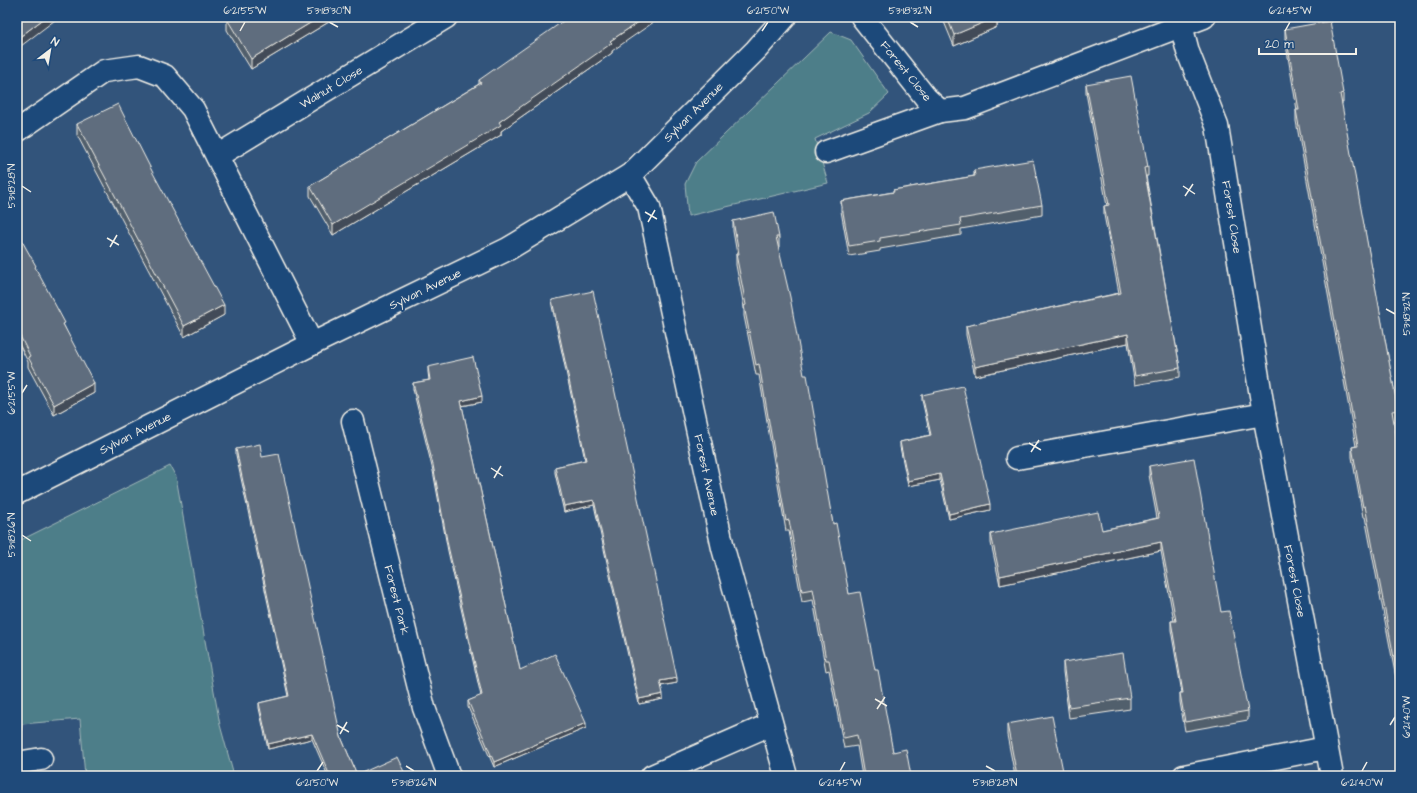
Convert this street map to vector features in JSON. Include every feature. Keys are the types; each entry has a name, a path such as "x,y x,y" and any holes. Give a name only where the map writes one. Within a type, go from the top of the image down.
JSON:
{"street":[{"name":"Walnut Close","path":"217,156 446,17"},
{"name":"Sylvan Avenue","path":"17,493 312,344 508,249 630,175 756,50 785,17"},
{"name":"Forest Close","path":"862,17 926,98 940,111 965,108 1204,17"},
{"name":"Forest Close","path":"1181,25 1188,52 1217,126 1264,414 1332,776"},
{"path":"17,131 104,71 139,66 165,76 193,109 312,344"},
{"path":"826,152 940,111"},
{"name":"Forest Avenue","path":"630,175 649,207 723,548 786,776"},
{"path":"1017,458 1264,414"},
{"name":"Forest Park","path":"353,421 424,708 449,776"},
{"path":"652,776 771,724"},
{"path":"1184,776 1326,748"},
{"path":"17,762 41,759"}],"green space":[{"path":"831,32 851,40 889,94 869,113 815,139 828,183 688,216 685,184 696,162"},
{"path":"170,466 176,477 220,725 234,776 85,776 80,719 22,724 21,737 17,743 17,542"}],"building":[{"path":"17,17 46,17 17,39"},
{"path":"231,17 320,17 251,59 227,19"},
{"path":"569,17 646,17 610,41 612,43 499,122 501,125 333,225 310,186 481,83 479,80"},
{"path":"947,17 997,17 954,35"},
{"path":"1330,21 1343,93 1340,94 1398,410 1392,411 1400,457 1400,689 1365,506 1363,507 1352,447 1358,446 1296,110 1299,110 1285,29"},
{"path":"1131,76 1148,167 1144,168 1180,368 1135,376 1128,334 975,367 966,326 1121,293 1104,206 1109,205 1086,84"},
{"path":"118,104 153,173 224,305 184,326 77,124"},
{"path":"1033,160 1042,205 960,219 961,225 880,238 880,241 849,246 841,201 894,192 893,190 975,176 974,170"},
{"path":"774,212 779,237 776,237 790,297 804,375 807,375 833,524 836,523 849,594 860,592 875,670 878,670 893,752 906,749 911,776 864,776 857,735 844,738 829,660 826,660 813,589 802,591 789,520 786,521 759,364 756,365 744,306 746,305 736,254 739,254 733,221"},
{"path":"17,232 36,266 35,267 65,323 63,324 94,383 54,405 28,357 30,356 17,330"},
{"path":"593,291 677,678 660,681 663,694 639,699 594,500 564,506 555,467 586,460 552,300"},
{"path":"473,357 482,396 461,401 520,670 555,654 586,723 494,762 468,701 482,695 448,546 433,465 413,383 430,380 428,367"},
{"path":"963,386 990,504 949,514 940,474 908,481 900,442 931,435 922,395"},
{"path":"260,444 262,457 279,454 341,737 357,775 397,757 406,776 330,776 312,734 268,744 259,703 289,696 236,449"},
{"path":"1194,458 1221,612 1229,611 1248,711 1185,722 1180,693 1183,693 1171,621 1176,621 1161,542 1000,576 991,534 1098,512 1102,530 1159,518 1149,466"},
{"path":"1123,653 1130,698 1069,707 1063,662"},
{"path":"1052,716 1064,776 1017,776 1007,724"}]}
